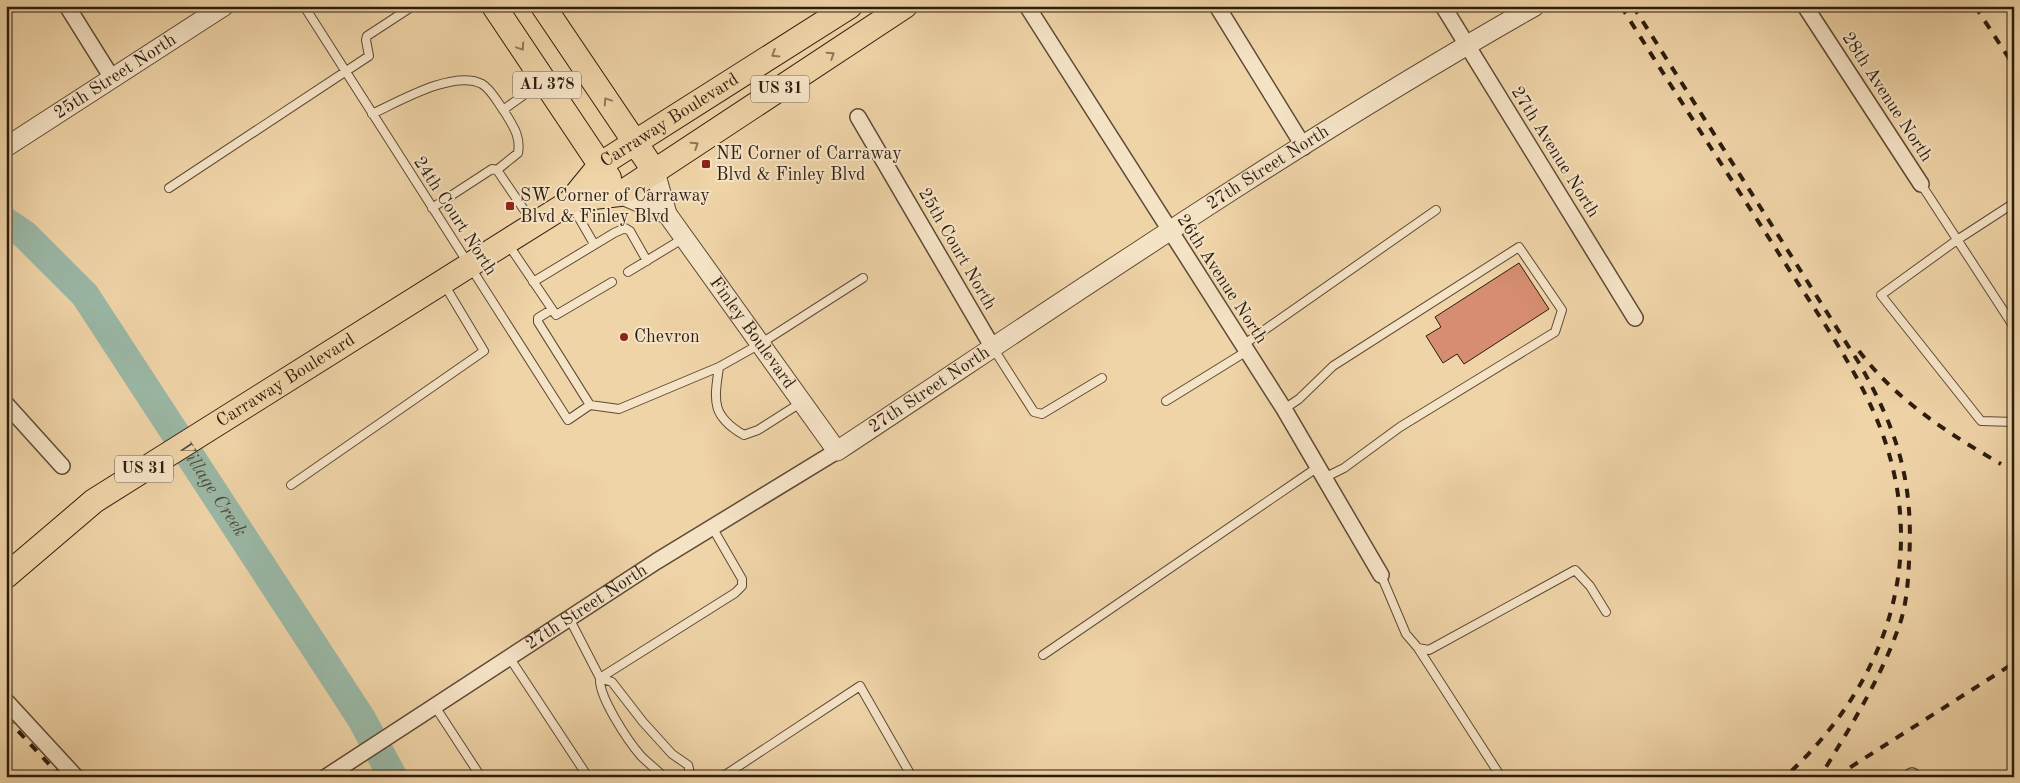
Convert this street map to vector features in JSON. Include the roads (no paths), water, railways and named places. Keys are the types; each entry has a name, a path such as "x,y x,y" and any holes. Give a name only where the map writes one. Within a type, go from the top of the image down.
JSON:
{"main road":[{"name":"AL 378","path":"494,6 620,194"},
{"name":"Finley Boulevard","path":"543,6 655,172"},
{"name":"Carraway Boulevard","path":"6,576 94,501 534,225 572,200 601,164 850,6"},
{"name":"Carraway Boulevard","path":"572,200 620,194 905,6"}],"street":[{"path":"67,6 112,78"},
{"name":"25th Street North","path":"6,147 224,6"},
{"name":"26th Avenue North","path":"1027,6 1284,409 1381,575"},
{"path":"1217,6 1304,147"},
{"name":"27th Avenue North","path":"1443,6 1635,318"},
{"name":"27th Street North","path":"326,777 402,725 712,527 837,451 1169,231 1467,44 1535,6"},
{"name":"28th Avenue North","path":"1805,6 1921,184"},
{"name":"25th Court North","path":"858,117 993,348"},
{"name":"Finley Boulevard","path":"655,172 667,214 837,451"},
{"path":"620,194 667,214"},
{"path":"6,404 62,466"},
{"path":"6,701 76,777"}],"lane":[{"name":"24th Court North","path":"304,6 568,420 590,406"},
{"path":"169,188 346,73 369,56 367,36 413,6"},
{"path":"372,114 437,85 462,80 483,85 515,128 520,141 518,153 497,170 492,169 486,172 432,208"},
{"path":"503,110 544,80"},
{"path":"497,170 534,225"},
{"path":"1921,184 2014,327"},
{"path":"572,200 594,244"},
{"path":"2014,213 2011,204 1881,295 1981,421 2014,422"},
{"path":"1166,401 1245,348 1436,210"},
{"path":"533,282 594,244 625,228 630,231 647,261"},
{"path":"628,272 684,238"},
{"path":"507,242 551,310 556,314 612,282"},
{"path":"1043,655 1321,472 1344,468 1400,427 1555,332 1562,310 1519,247 1333,366 1299,399 1284,409"},
{"path":"551,310 538,318 538,322 590,406 619,409 719,367 760,344 863,278"},
{"path":"291,486 484,351 443,282"},
{"path":"993,348 1034,412 1042,414 1102,378"},
{"path":"719,367 714,399 721,416 729,426 744,435 758,430 802,402"},
{"path":"600,678 735,593 742,586 742,579 712,527"},
{"path":"1418,648 1429,650 1442,644 1562,575 1575,570 1590,586 1606,612"},
{"path":"1381,575 1406,634 1418,648 1501,777"},
{"path":"570,618 600,678 599,687 607,704 641,755 664,777"},
{"path":"509,657 588,777"},
{"path":"600,678 612,682 643,722 672,754 688,765 691,777"},
{"path":"722,777 860,686 912,777"},
{"path":"434,705 481,777"}],"waterway":[{"name":"Village Creek","path":"6,222 25,235 85,295 361,718 393,777"}],"railway":[{"path":"1621,6 1851,367 1876,416 1885,441 1897,489 1901,535 1898,580 1887,624 1870,666 1847,705 1819,743 1785,777"},
{"path":"1633,6 1859,363 1884,412 1893,435 1906,482 1910,534 1908,579 1903,613 1890,649 1873,686 1820,777"},
{"path":"1975,6 2014,66"},
{"path":"1859,351 1889,385 1924,415 1962,441 2001,464"},
{"path":"1835,777 2014,663"},
{"path":"6,718 61,777"}],"place":[{"name":"NE Corner of Carraway Blvd & Finley Blvd","path":"706,164"},
{"name":"SW Corner of Carraway Blvd & Finley Blvd","path":"510,206"},
{"name":"Chevron","path":"624,337"}]}
